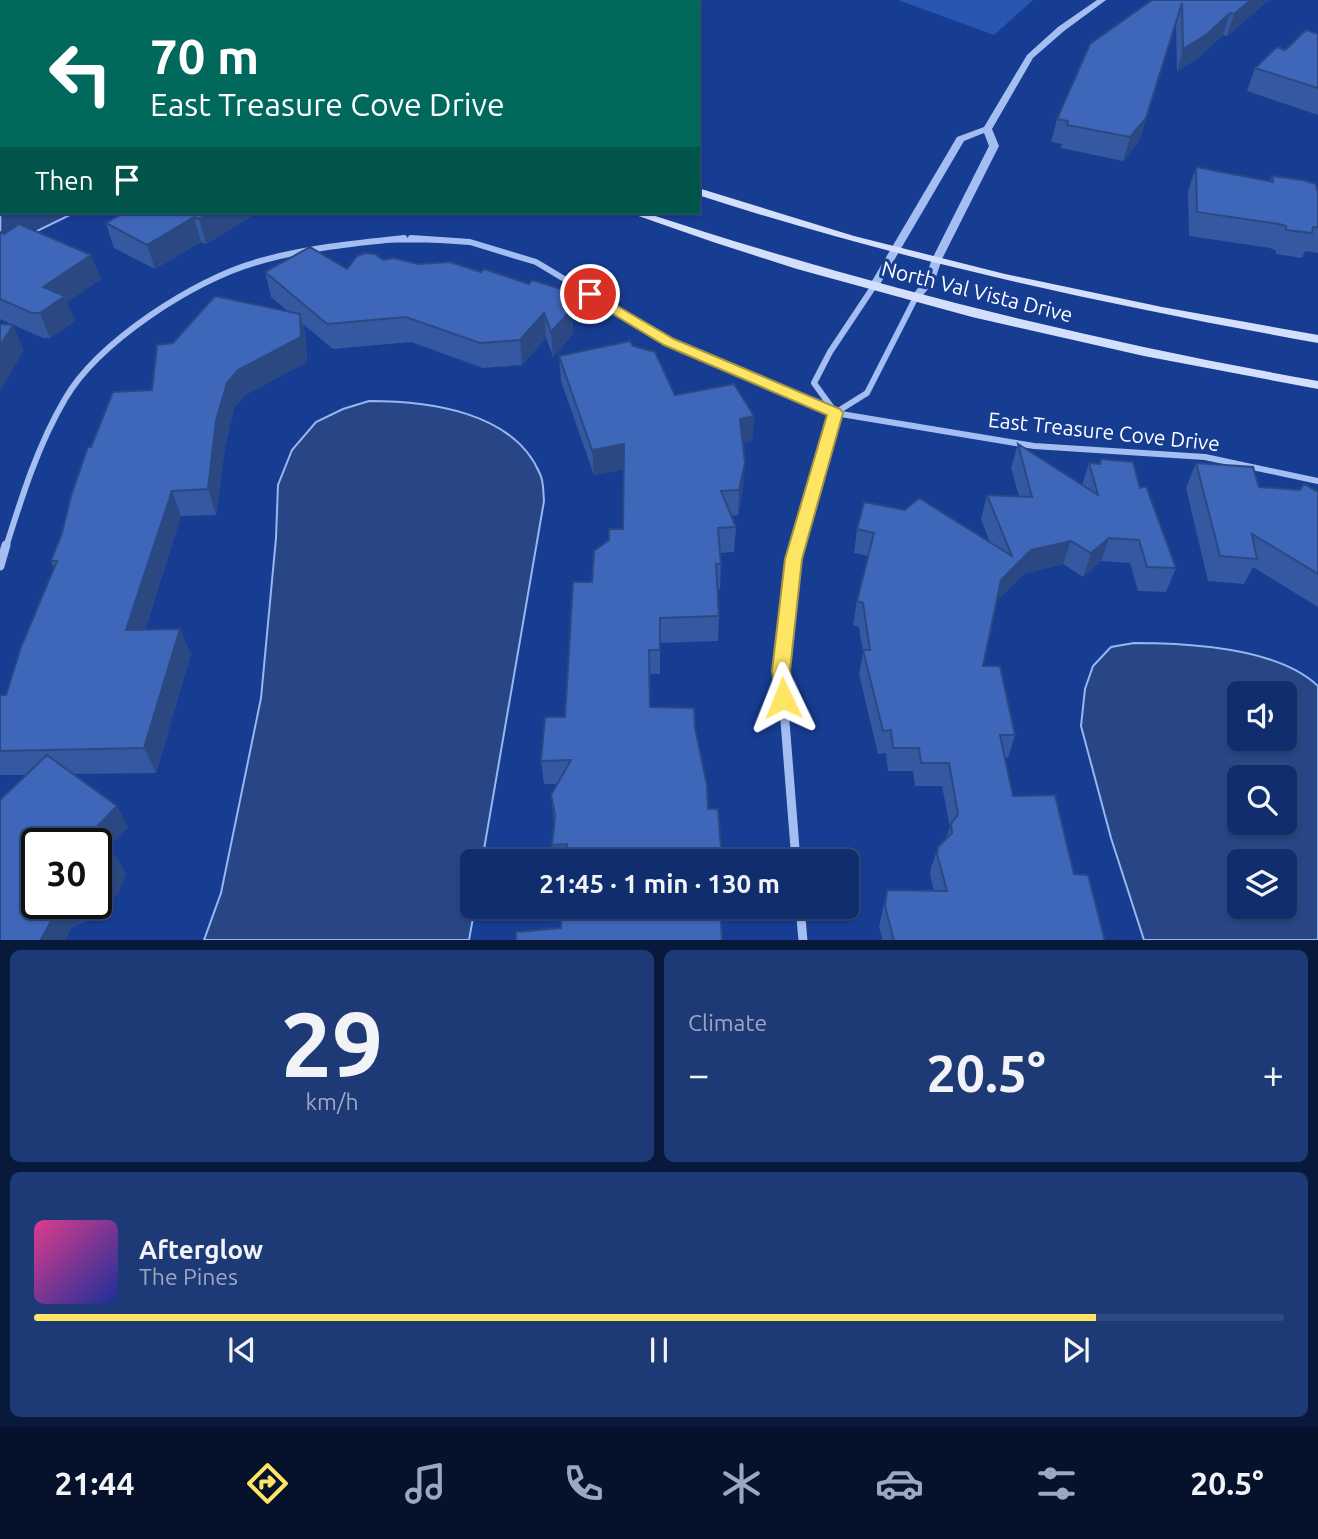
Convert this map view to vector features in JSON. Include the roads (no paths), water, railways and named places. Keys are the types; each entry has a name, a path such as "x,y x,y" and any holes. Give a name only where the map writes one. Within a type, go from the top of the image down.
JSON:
{"main road":[{"name":"North Val Vista Drive","path":"700,192 987,273 1146,307 1318,338"},
{"name":"North Val Vista Drive","path":"639,214 731,245 874,286 1065,335 1318,386"}],"street":[{"path":"835,413 814,383 830,352 898,249 960,139 987,129 1030,57 1061,29 1102,0"},
{"path":"795,849 781,671 794,559 835,413 867,393 916,297 930,280 937,259 994,146 987,129"},
{"name":"East Treasure Cove Drive","path":"0,566 29,475 66,397 116,340 187,292 255,262 330,246 407,238 470,242 536,262 669,342 835,413 1034,446 1205,457 1318,481"},
{"path":"801,919 803,940"}]}
